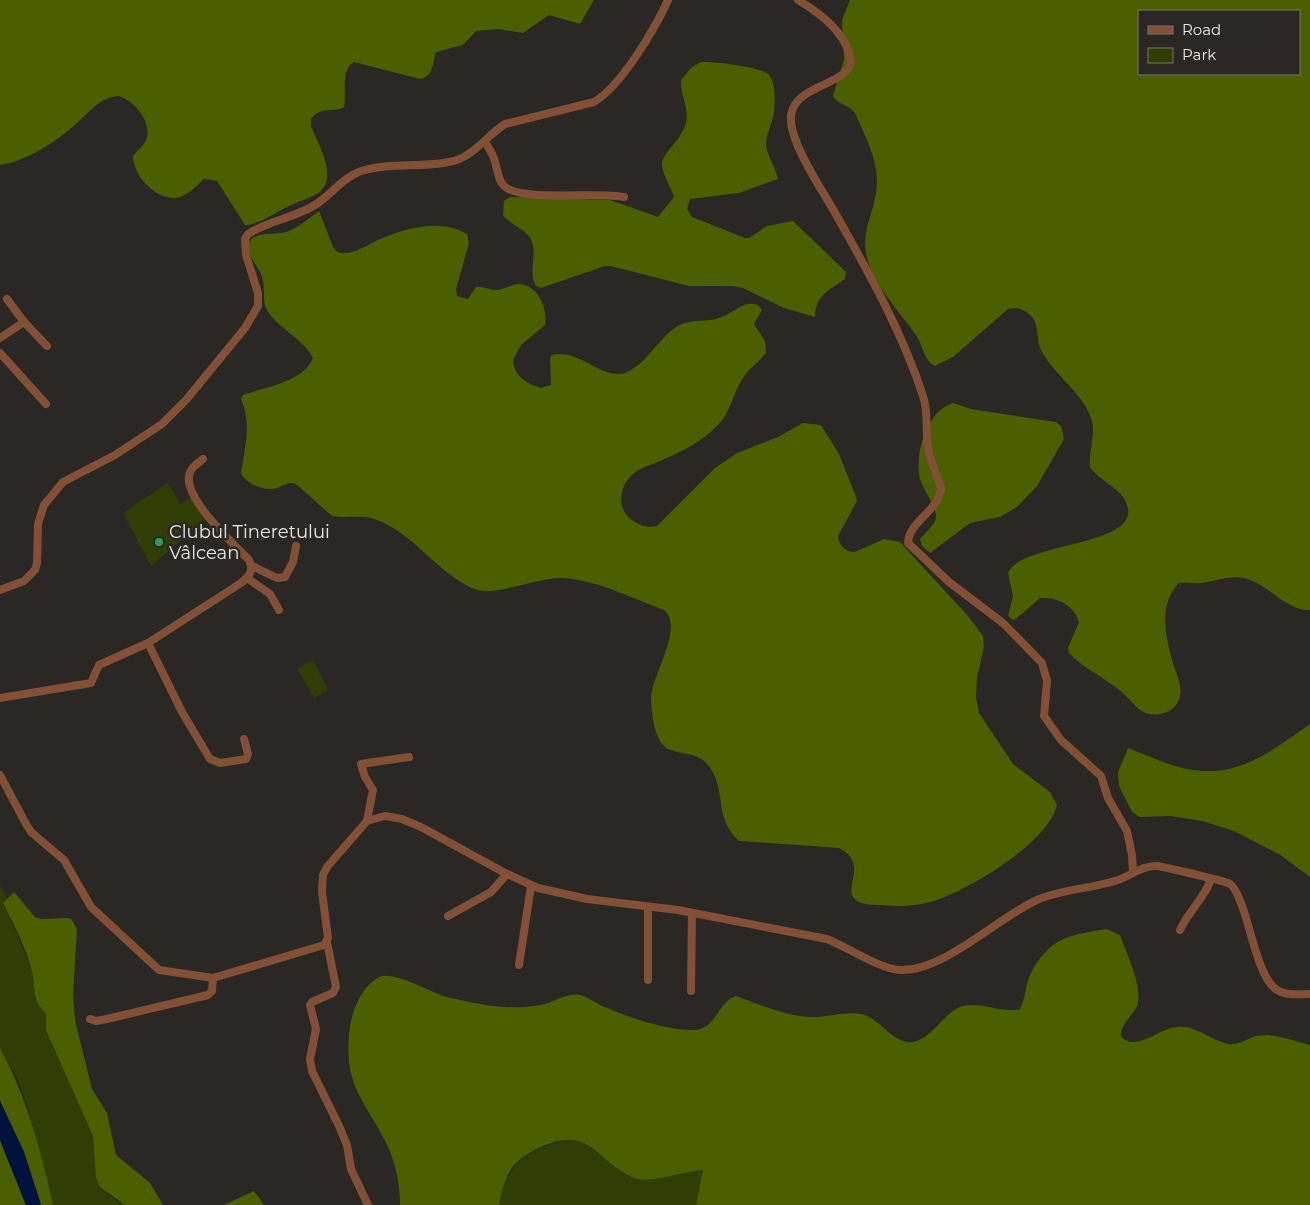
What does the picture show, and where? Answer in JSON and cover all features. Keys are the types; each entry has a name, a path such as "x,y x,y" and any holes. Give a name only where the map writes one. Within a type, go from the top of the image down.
{"street":[{"path":"0,590 24,581 35,570 37,563 38,524 44,505 63,482 115,455 173,415 245,328 258,306 258,293 246,255 245,240 248,234 316,204 350,176 362,171 408,164 450,162 467,155 485,142 495,130 505,124 594,102 606,95 618,81 656,23 668,0"},
{"path":"798,0 816,12 835,30 842,40 851,62 841,76 816,87 795,107 791,122 809,169 849,238 903,343 927,410 928,447 939,480 941,494 926,516 912,530 908,544 948,582 1003,623 1042,663 1047,680 1044,716 1061,740 1101,776 1108,798 1127,831 1132,855 1133,873"},
{"path":"485,142 494,156 502,185 512,192 536,195 589,194 624,197"},
{"path":"8,299 24,322 47,346"},
{"path":"0,338 24,322"},
{"path":"0,353 46,404"},
{"path":"204,459 193,467 189,478 194,497 249,560 252,566 277,578 285,577 292,562 296,546"},
{"path":"0,698 87,684 94,680 99,665 132,652 148,643 247,578 252,566"},
{"path":"247,578 270,594 279,610"},
{"path":"148,643 182,712 210,759 220,763 246,759 248,754 244,739"},
{"path":"368,1205 351,1169 344,1138 316,1081 310,1059 316,1029 310,1005 312,1002 333,993 336,986 327,942 328,934 322,883 327,867 367,821 372,790 365,777 362,764 409,757"},
{"path":"0,775 31,832 64,860 91,907 151,965 167,973 213,978 319,948 327,942"},
{"path":"367,821 385,816 412,823 531,886 587,899 692,913 827,939 846,946 886,967 904,970 921,966 943,957 1037,900 1117,880 1155,866 1228,883 1236,890 1265,975 1271,985 1286,993 1310,994"},
{"path":"448,916 491,892 507,874"},
{"path":"1180,930 1189,912 1208,887 1211,879"},
{"path":"519,965 531,886"},
{"path":"648,908 648,980"},
{"path":"691,991 692,913"},
{"path":"90,1019 96,1021 107,1019 208,995 212,992 213,978"}],"green space":[{"path":"0,0 594,0 580,24 549,15 523,33 498,29 476,31 463,45 436,52 430,72 420,79 354,62 347,70 345,76 344,107 318,112 311,119 311,126 326,163 326,181 323,189 315,195 290,205 261,221 245,225 217,181 204,179 195,188 175,198 160,195 141,179 133,157 146,141 148,131 144,118 136,107 119,96 101,102 69,130 42,149 11,163 0,165"},
{"path":"850,0 1310,0 1310,610 1301,609 1284,602 1261,585 1244,578 1228,578 1199,583 1179,583 1172,592 1168,602 1165,623 1168,645 1180,688 1178,702 1170,711 1152,714 1140,710 1118,689 1080,663 1069,653 1068,648 1079,622 1077,616 1064,603 1053,599 1040,598 1017,618 1013,620 1008,616 1013,596 1008,573 1017,563 1033,555 1099,537 1116,529 1127,519 1127,505 1120,494 1090,467 1093,436 1091,418 1082,400 1046,359 1038,342 1036,324 1027,312 1015,308 1008,309 953,357 935,366 928,361 917,337 880,287 869,264 865,245 865,237 876,193 877,183 874,162 868,142 855,113 837,101 833,96 844,59 842,20"},
{"path":"701,62 716,62 748,67 758,69 769,75 774,88 775,104 766,147 778,179 739,193 690,199 687,209 692,217 745,238 749,238 767,226 793,221 846,272 845,279 828,290 820,299 817,304 815,317 784,308 743,288 732,286 689,286 611,266 605,266 541,288 536,286 534,281 534,253 530,238 503,215 504,201 510,197 610,200 658,217 674,197 664,173 662,161 681,134 686,122 687,116 681,80 692,67"},
{"path":"319,211 333,247 341,253 356,251 399,232 422,227 446,226 467,234 469,243 456,289 457,296 468,299 476,287 495,290 518,284 531,288 540,298 545,312 545,325 521,345 513,360 516,371 522,378 541,388 551,385 550,358 552,355 562,354 571,356 608,372 616,374 625,373 646,358 663,338 676,327 688,322 712,320 745,305 758,305 762,310 754,324 765,341 766,353 743,378 722,420 705,437 691,446 633,474 622,491 623,510 638,524 647,527 657,526 715,468 737,453 778,437 803,423 821,425 839,454 857,501 838,536 841,545 848,551 855,552 884,539 900,542 968,616 983,636 984,647 977,678 976,698 979,713 1013,764 1050,792 1057,805 1051,820 1039,835 1004,864 985,876 965,888 931,902 894,906 872,905 859,902 852,895 854,869 853,861 848,854 839,848 739,841 731,832 726,822 714,774 708,765 696,756 671,750 661,742 655,728 651,699 652,689 669,640 671,628 669,618 664,610 627,595 576,579 553,578 495,591 477,590 450,575 391,526 371,518 332,516 293,483 267,489 247,481 241,473 247,427 241,399 243,395 283,383 293,378 308,366 313,358 302,344 270,315 266,308 261,274 250,255 249,242 256,236 286,232"},
{"path":"953,403 971,409 1056,422 1061,426 1064,439 1037,486 1017,507 1000,517 970,523 930,553 922,546 920,539 934,523 936,514 920,479 919,458 924,435 936,414 944,407"},
{"name":"Clubul Tineretului Vâlcean","path":"168,483 180,504 191,498 206,519 151,566 123,513"},
{"path":"313,660 328,690 314,698 297,669"},
{"path":"1310,724 1310,877 1279,854 1234,831 1202,821 1170,816 1140,817 1132,812 1119,786 1118,772 1128,748 1187,769 1223,770 1238,766 1268,753"},
{"path":"0,885 7,898 3,903 33,974 36,997 41,1008 46,1013 50,1038 93,1136 96,1178 108,1195 125,1205 53,1205 30,1115 18,1080 0,1048"},
{"path":"14,892 35,917 41,919 71,919 77,929 73,995 75,1020 92,1089 107,1113 116,1155 150,1183 163,1205 125,1205 100,1187 96,1178 93,1136 46,1030 46,1013 36,998 29,962 3,903"},
{"path":"1107,929 1120,935 1138,990 1139,999 1137,1006 1124,1024 1121,1032 1121,1037 1128,1041 1141,1041 1170,1028 1184,1027 1197,1030 1228,1044 1236,1044 1264,1035 1310,1045 1310,1205 696,1205 703,1170 658,1178 634,1178 621,1171 584,1143 576,1140 567,1140 558,1141 539,1148 516,1163 507,1177 499,1205 400,1205 397,1175 391,1154 359,1095 350,1069 348,1054 351,1019 361,994 366,987 379,977 386,976 403,979 440,995 493,1006 528,1007 545,1004 575,994 587,997 604,1007 639,1020 683,1030 694,1030 708,1025 725,1003 736,996 773,1010 793,1015 819,1017 852,1013 865,1015 876,1021 890,1034 907,1042 914,1042 927,1035 956,1009 964,1006 980,1005 1004,1010 1020,1009 1030,975 1037,962 1053,945 1071,936"},
{"path":"0,1048 18,1086 32,1125 53,1205 41,1205 24,1152 0,1101"},
{"path":"0,1140 26,1205 0,1205"},
{"path":"565,1140 583,1142 635,1178 659,1178 686,1171 703,1170 696,1205 499,1205 507,1178 520,1161 539,1149"},
{"path":"254,1191 264,1205 224,1205"}],"water":[{"path":"0,1101 24,1152 41,1205 26,1205 0,1140"}],"place":[{"name":"Clubul Tineretului Vâlcean","path":"159,542"}]}
